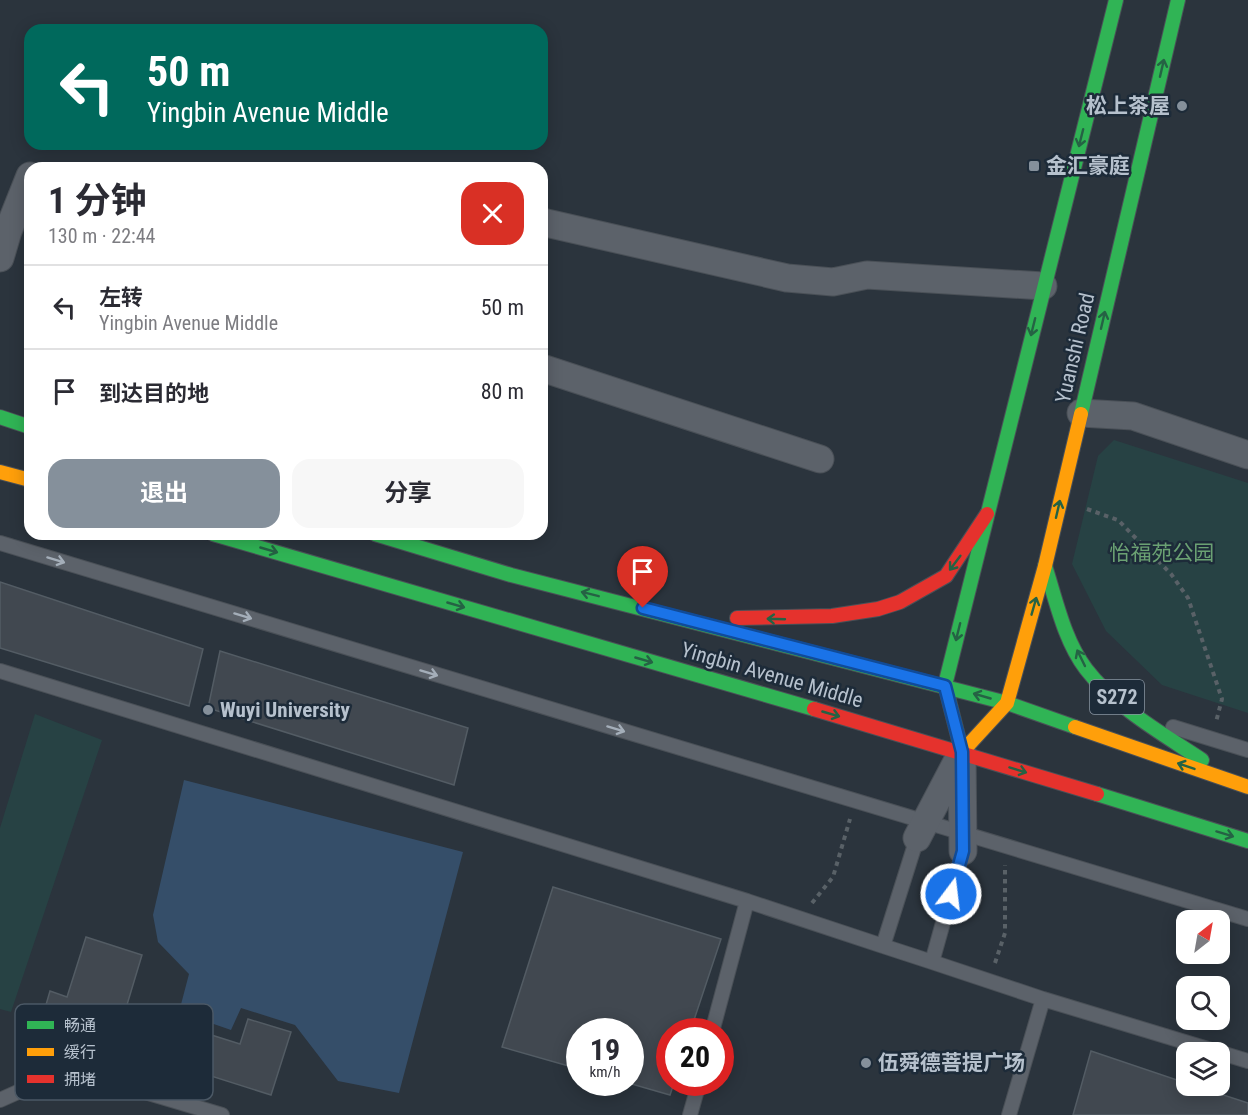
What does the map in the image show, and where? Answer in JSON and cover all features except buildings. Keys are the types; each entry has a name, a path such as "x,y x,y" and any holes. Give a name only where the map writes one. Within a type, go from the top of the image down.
{"main road":[{"path":"962,752 945,686 1116,0"},
{"name":"Yuanshi Road","path":"1007,703 1045,566 1178,0"},
{"path":"0,417 24,425"},
{"path":"0,472 24,478"},
{"path":"687,619 790,620 853,616 910,598 944,578 969,545 987,514"},
{"name":"Yingbin Avenue Middle","path":"234,540 962,752 1248,841"},
{"name":"Yingbin Avenue Middle","path":"396,540 512,574 1007,703 1245,786"},
{"name":"S272","path":"1045,566 1066,628 1086,668 1143,718 1245,786"},
{"path":"962,752 1007,703"}],"street":[{"path":"0,258 4,230 24,188"},
{"path":"548,223 787,278 833,282 867,275 1043,286"},
{"path":"548,370 820,459"},
{"path":"1081,413 1133,416 1248,454"},
{"path":"921,830 962,752"},
{"path":"962,752 963,842"}],"lane":[{"path":"0,543 856,801 921,830 963,842 1005,846 1248,919"},
{"path":"0,671 747,901 1043,999 1248,1061"},
{"path":"1143,718 1248,750"},
{"path":"883,946 921,830"},
{"path":"932,962 963,842"},
{"path":"716,1018 747,901"},
{"path":"1009,1115 1043,999"},
{"path":"0,1100 15,1093"},
{"path":"690,1115 695,1096"},
{"path":"172,1100 222,1115"}],"path":[{"path":"1060,500 1118,520 1171,574 1188,598 1222,699 1211,739"},
{"path":"800,918 833,877 856,801"},
{"path":"988,981 1005,933 1005,846"}],"green space":[{"name":"怡福苑公园","path":"1114,440 1248,483 1248,713 1162,685 1106,631 1072,564 1098,456"},
{"path":"35,714 102,740 11,1012 0,1009 0,828"}],"water":[{"path":"184,780 463,852 399,1093 338,1081 295,1025 241,1008 231,1030 213,1024 213,1004 181,1004 189,974 158,942 153,915"}],"traffic: fast":[{"path":"945,685 1116,0"},
{"path":"1081,414 1178,0"},
{"path":"0,417 24,425"},
{"path":"234,540 814,709"},
{"path":"395,540 511,575 1007,703 1075,727"},
{"path":"1045,566 1066,633 1086,669 1125,708 1202,760"},
{"path":"945,685 962,752"},
{"path":"1097,794 1248,841"}],"traffic: slow":[{"path":"1007,703 1045,566 1081,414"},
{"path":"0,472 24,478"},
{"path":"962,752 1007,703"},
{"path":"1075,727 1248,787"}],"traffic: jam":[{"path":"737,618 832,616 878,609 900,602 946,576 987,514"},
{"path":"814,709 1097,794"}],"place":[{"name":"松上茶屋","path":"1182,106"},
{"name":"金汇豪庭","path":"1034,166"},
{"name":"Wuyi University","path":"208,710"},
{"name":"伍舜德菩提广场","path":"866,1063"}],"route":[{"path":"643,608 945,686 962,752 963,851 951,894"}]}
